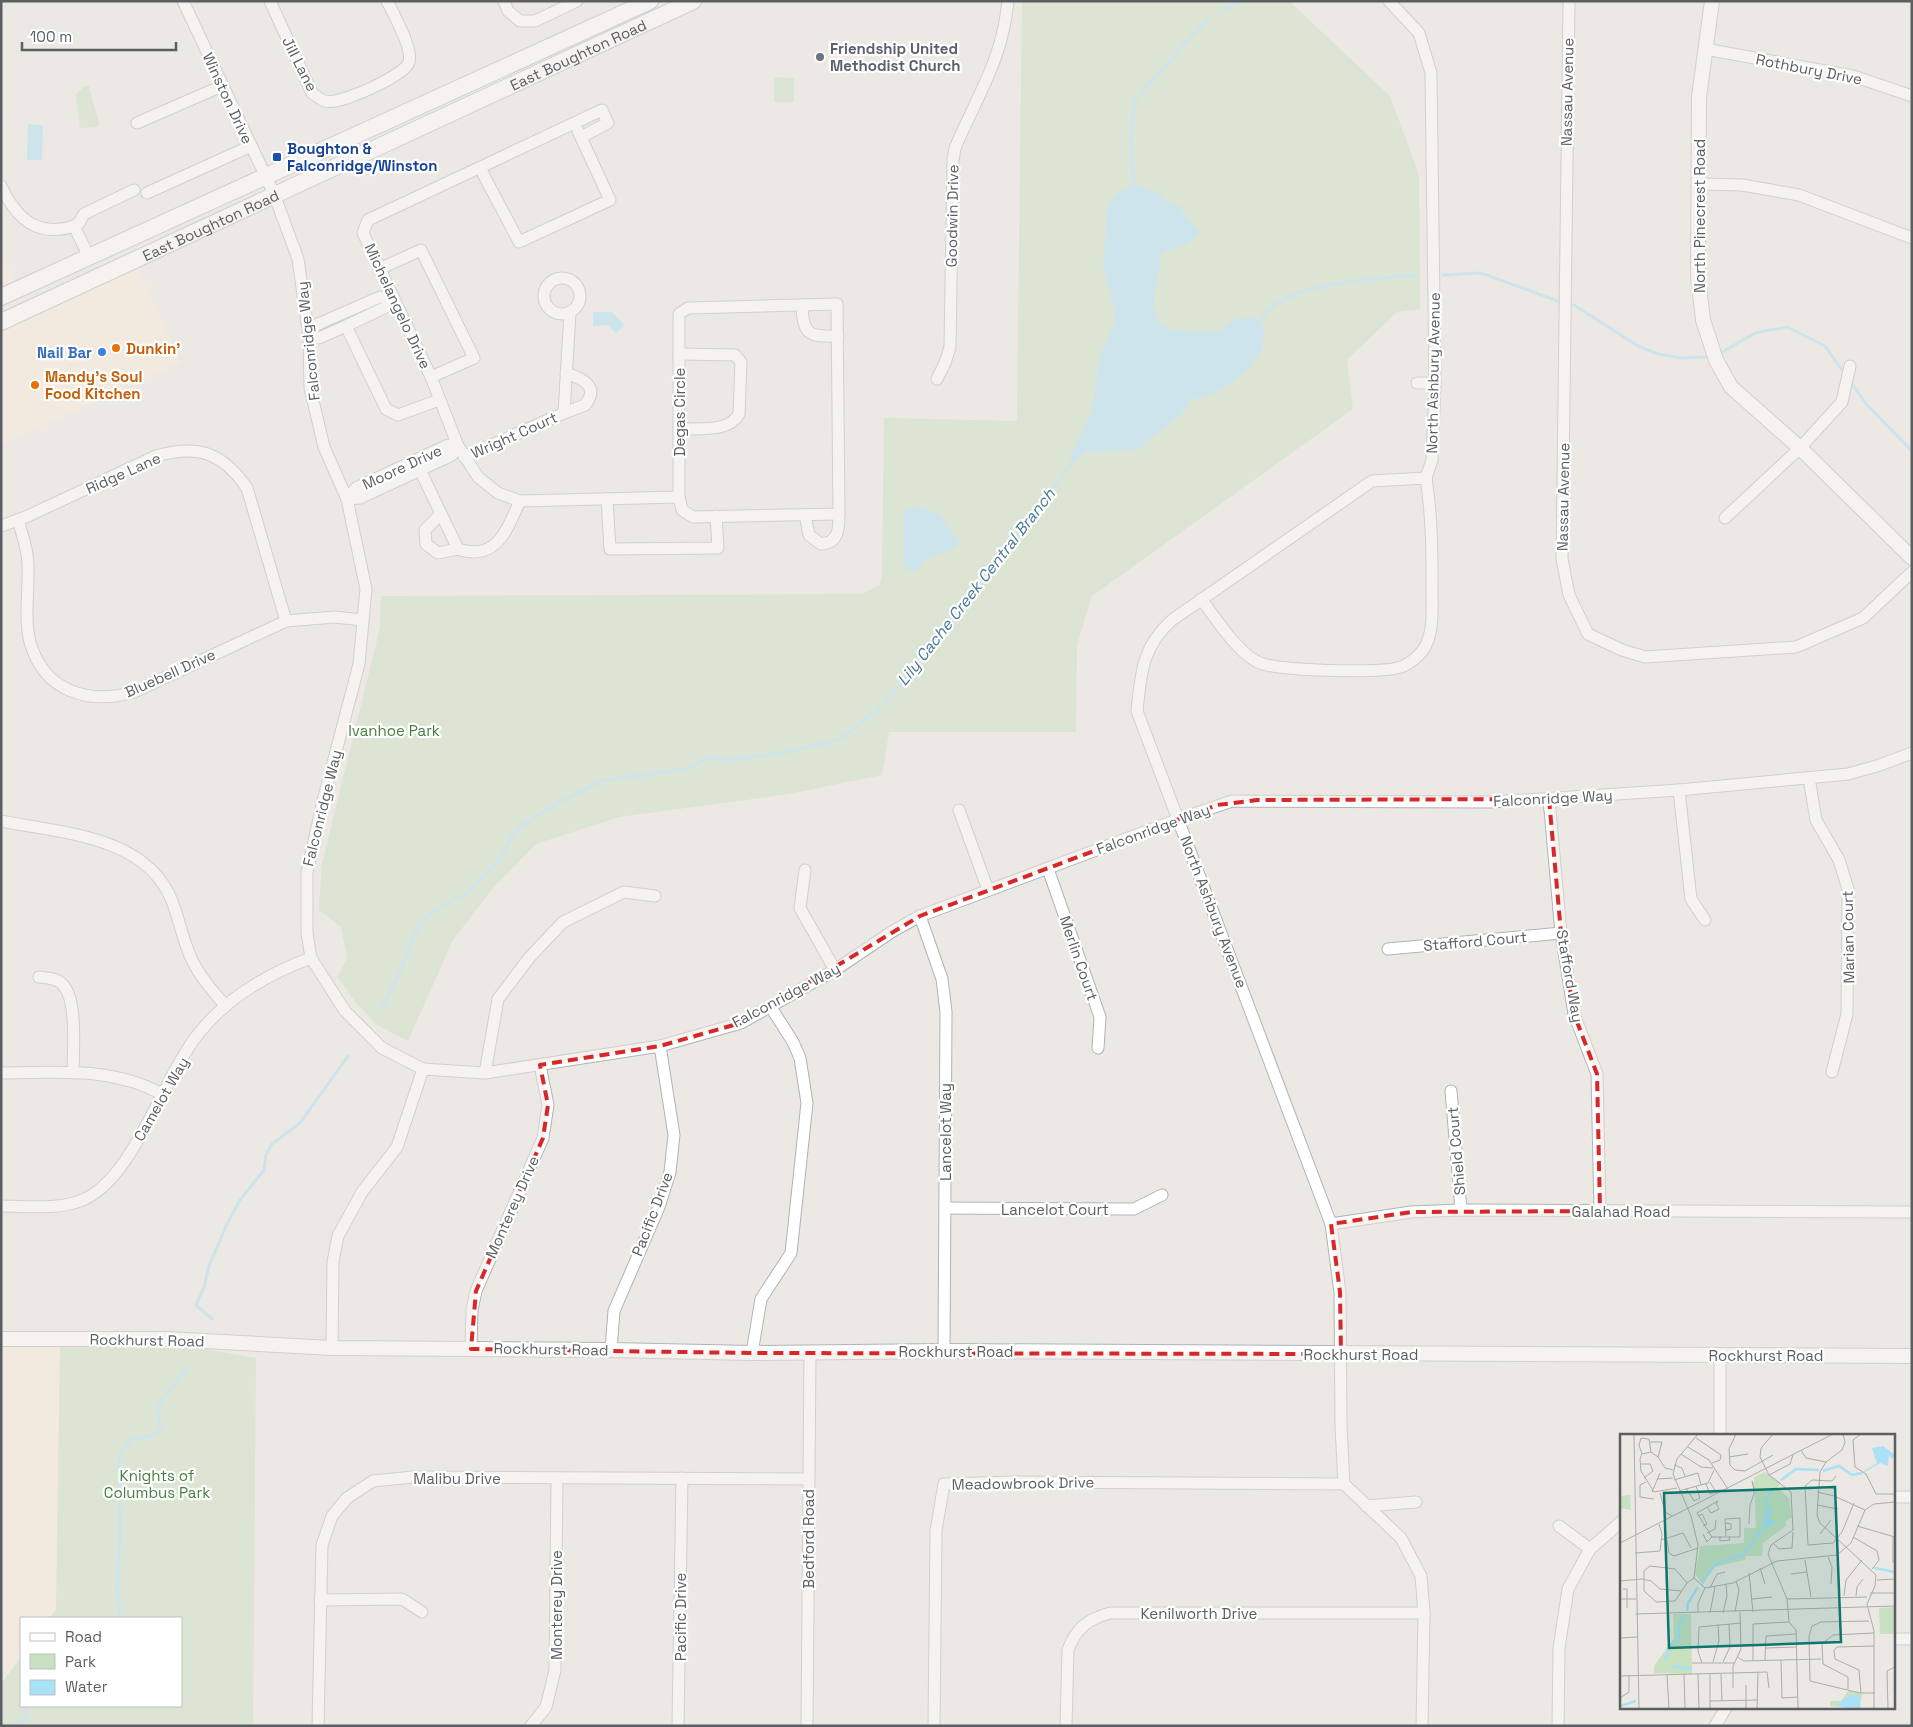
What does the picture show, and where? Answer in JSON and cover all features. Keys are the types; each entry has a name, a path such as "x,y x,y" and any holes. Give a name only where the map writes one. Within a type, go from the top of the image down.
{"main road":[{"name":"East Boughton Road","path":"1,297 650,1"},
{"name":"East Boughton Road","path":"1,322 693,1"}],"street":[{"name":"Winston Drive","path":"183,1 274,194"},
{"name":"Jill Lane","path":"270,1 312,93 325,102 341,100 375,85 400,73 410,63 410,51 387,1"},
{"path":"504,1 508,11 520,21 534,21 576,1"},
{"name":"Goodwin Drive","path":"937,379 950,347 953,160 955,148 991,73 1002,43 1008,1"},
{"name":"North Ashbury Avenue","path":"1344,1484 1341,1426 1340,1292 1331,1224 1137,711 1142,667 1150,646 1165,627 1201,599 1372,481 1426,478 1432,460 1435,383 1431,73 1418,33 1389,1"},
{"name":"Nassau Avenue","path":"1569,1 1562,559 1569,595 1588,634 1622,650 1645,657 1796,647 1862,618 1912,572"},
{"name":"North Pinecrest Road","path":"1712,1 1699,97 1700,304 1716,360 1731,387 1800,448 1912,558"},
{"name":"Rothbury Drive","path":"1704,49 1853,76 1912,96"},
{"path":"137,123 222,86"},
{"name":"Michelangelo Drive","path":"581,137 608,123 602,110 368,220 363,233 392,298 431,377 458,446 478,477 498,493 520,501 679,497"},
{"path":"480,168 519,242 610,200 575,124"},
{"path":"148,193 250,146"},
{"path":"1699,184 1742,185 1799,195 1912,238"},
{"path":"1,186 10,206 20,217 32,225 63,229 74,226 84,214 134,190"},
{"name":"Falconridge Way","path":"274,194 298,259 309,337 310,388 324,447 347,499 366,589 359,664 323,800 307,872 307,933 311,958 345,1011 382,1048 423,1069 485,1073 660,1046 741,1023 835,970 893,931 920,916 1217,805 1238,801 1491,802 1679,790 1848,774 1912,753"},
{"path":"74,226 89,257"},
{"path":"379,269 421,250 474,358 431,377"},
{"path":"380,297 392,298 386,307 346,326 319,338 309,337 316,325 380,297"},
{"name":"Degas Circle","path":"679,497 679,314 688,308 837,304 838,534 831,542 821,544 809,535 805,515"},
{"path":"802,305 803,322 807,331 816,336 838,336"},
{"name":"Wright Court","path":"564,413 570,312"},
{"path":"346,326 386,409 398,415 439,400"},
{"path":"679,354 735,355 740,362 739,414 736,420 728,426 679,429"},
{"path":"1725,518 1800,448 1842,402 1850,366"},
{"name":"Wright Court","path":"464,457 564,413 585,406 590,395 588,384 584,379 566,373"},
{"path":"1416,383 1435,383"},
{"name":"Moore Drive","path":"347,499 356,488 448,446 458,446"},
{"name":"Moore Drive","path":"347,499 360,498 452,455 458,446"},
{"name":"Ridge Lane","path":"1,526 18,520 156,456 183,450 197,450 218,458 234,470 247,488 286,621"},
{"path":"420,470 458,549"},
{"path":"1201,599 1241,648 1259,663 1287,668 1377,669 1398,668 1408,664 1426,644 1432,623 1433,521 1426,478"},
{"path":"679,497 682,510 693,517 839,514"},
{"path":"607,499 610,549 718,548 716,516"},
{"path":"441,514 426,530 426,544 438,553 458,549 470,553 488,550 504,534 520,501"},
{"name":"Bluebell Drive","path":"18,520 25,542 28,563 30,641 38,662 52,679 70,691 98,698 113,698 134,692 286,621 334,617 363,620"},
{"name":"Marian Court","path":"1809,778 1816,820 1839,860 1848,889 1847,1014 1832,1072"},
{"path":"1679,790 1692,899 1705,920"},
{"name":"Stafford Way","path":"1549,799 1561,933 1574,1014 1597,1074 1600,1211"},
{"path":"959,810 988,890"},
{"path":"1,821 102,841 120,848 137,858 166,887 193,962 225,1005"},
{"name":"Merlin Court","path":"1048,869 1100,1017 1098,1048"},
{"path":"805,870 800,908 835,970"},
{"path":"485,1073 498,999 529,958 563,922 624,892 655,896"},
{"name":"Lancelot Way","path":"920,916 935,958 945,995 944,1351"},
{"name":"Stafford Court","path":"1388,949 1561,933"},
{"name":"Camelot Way","path":"1,1206 64,1205 82,1201 106,1186 123,1166 162,1094 198,1034 225,1005 280,969 311,958"},
{"path":"39,977 52,978 62,984 69,997 72,1010 73,1073"},
{"path":"752,1353 761,1299 791,1253 807,1103 805,1080 796,1050 770,1006"},
{"name":"Pacific Drive","path":"611,1350 614,1311 659,1207 670,1172 674,1135 660,1046"},
{"name":"Monterey Drive","path":"471,1348 472,1310 476,1291 543,1138 548,1105 540,1065"},
{"path":"332,1348 333,1262 338,1236 362,1192 397,1146 423,1069"},
{"path":"1,1072 105,1074 126,1078 162,1094"},
{"name":"Shield Court","path":"1451,1091 1461,1210"},
{"name":"Lancelot Court","path":"945,1208 1134,1209 1162,1195"},
{"name":"Galahad Road","path":"1331,1224 1411,1212 1461,1210 1912,1212"},
{"name":"Rockhurst Road","path":"1,1339 167,1339 332,1348 471,1348 752,1353 944,1351 1912,1356"},
{"name":"Bedford Road","path":"807,1726 810,1352"},
{"path":"1720,1355 1720,1434"},
{"name":"Malibu Drive","path":"318,1726 322,1544 332,1516 347,1498 373,1482 412,1477 808,1479"},
{"name":"Monterey Drive","path":"531,1726 546,1708 556,1670 556,1478"},
{"name":"Pacific Drive","path":"678,1726 682,1478"},
{"name":"Meadowbrook Drive","path":"934,1726 936,1531 944,1484 1012,1482 1344,1484"},
{"path":"1344,1484 1401,1538 1421,1576 1424,1613 1422,1726"},
{"path":"1896,1497 1912,1497"},
{"path":"1366,1506 1416,1502"},
{"path":"1558,1726 1559,1648 1568,1589 1590,1549 1620,1523"},
{"path":"1559,1526 1590,1549"},
{"path":"320,1600 402,1599 422,1612"},
{"name":"Kenilworth Drive","path":"1066,1726 1068,1650 1072,1638 1080,1627 1096,1617 1120,1613 1424,1613"},
{"path":"1896,1639 1912,1639"},
{"path":"1715,1726 1725,1710"}],"highlighted area":[{"path":"1549,799 1561,933 1574,1014 1597,1074 1600,1211 1411,1212 1331,1224 1340,1292 1341,1354 752,1353 471,1349 476,1291 543,1138 548,1105 540,1065 660,1046 741,1023 920,916 1217,805 1257,800"}],"shaded area":[{"path":"1,249 15,283 1,289"},
{"path":"136,265 181,362 1,445 1,327"},
{"path":"1,1347 60,1347 56,1609 51,1617 20,1617 20,1658 1,1684"}],"green space":[{"name":"Ivanhoe Park","path":"1022,1 1289,1 1390,96 1419,175 1420,309 1397,312 1347,360 1353,409 1092,596 1077,645 1076,732 889,732 882,775 789,794 619,817 536,844 493,888 453,940 408,1041 377,1025 357,1004 337,977 347,959 341,927 319,910 322,864 380,628 381,596 862,594 880,585 882,576 884,418 1017,421"},
{"path":"774,77 794,78 794,102 774,102"},
{"path":"85,86 89,86 99,124 97,127 80,128 76,94"},
{"name":"Knights of Columbus Park","path":"60,1347 198,1348 256,1358 253,1726 1,1726 1,1684 20,1658 20,1707 182,1707 182,1617 51,1617 56,1609"}],"water":[{"path":"28,124 43,125 42,160 27,160"},
{"path":"1134,184 1153,191 1169,202 1180,206 1183,213 1200,233 1186,245 1162,252 1153,304 1158,322 1170,330 1202,332 1221,330 1233,320 1245,317 1260,320 1264,328 1262,349 1250,367 1230,384 1212,394 1191,400 1179,416 1136,450 1086,452 1076,461 1070,457 1091,413 1100,356 1113,327 1115,314 1103,267 1107,211 1115,195"},
{"path":"593,312 612,312 624,325 616,333 608,325 593,326"},
{"path":"912,506 938,513 960,543 953,549 926,559 916,571 906,569 903,554 904,511"}],"waterway":[{"path":"1223,11 1238,1"},
{"path":"1134,187 1131,141 1134,101 1208,18"},
{"path":"1443,275 1481,273 1558,301"},
{"path":"1260,320 1273,306 1286,298 1303,292 1341,283 1415,276"},
{"path":"1574,305 1638,346 1658,354 1682,358 1705,357"},
{"path":"1719,354 1755,333 1787,327 1825,346 1842,370"},
{"path":"1852,384 1867,405 1912,451"},
{"name":"Lily Cache Creek Central Branch","path":"382,1008 402,967 413,936 424,920 441,907 466,893 501,857 512,836 521,826 556,804 602,781 687,769 710,757 730,760 793,751 840,739 876,711 919,665 1076,457"},
{"name":"Lily Cache Creek Central Branch","path":"212,1319 196,1305 204,1287 209,1266 226,1226 240,1200 264,1170 266,1155 272,1144 300,1123 348,1056"},
{"name":"Lily Cache Creek Central Branch","path":"120,1617 117,1591 120,1539 119,1461 121,1451 134,1438 151,1437 161,1428 157,1407 188,1367"},
{"name":"Lily Cache Creek Central Branch","path":"11,1726 27,1718 25,1707"}],"place":[{"name":"Friendship United Methodist Church","path":"820,57"},
{"name":"Boughton & Falconridge/Winston","path":"277,157"},
{"name":"Dunkin'","path":"116,348"},
{"name":"Nail Bar","path":"102,352"},
{"name":"Mandy's Soul Food Kitchen","path":"35,385"}]}
